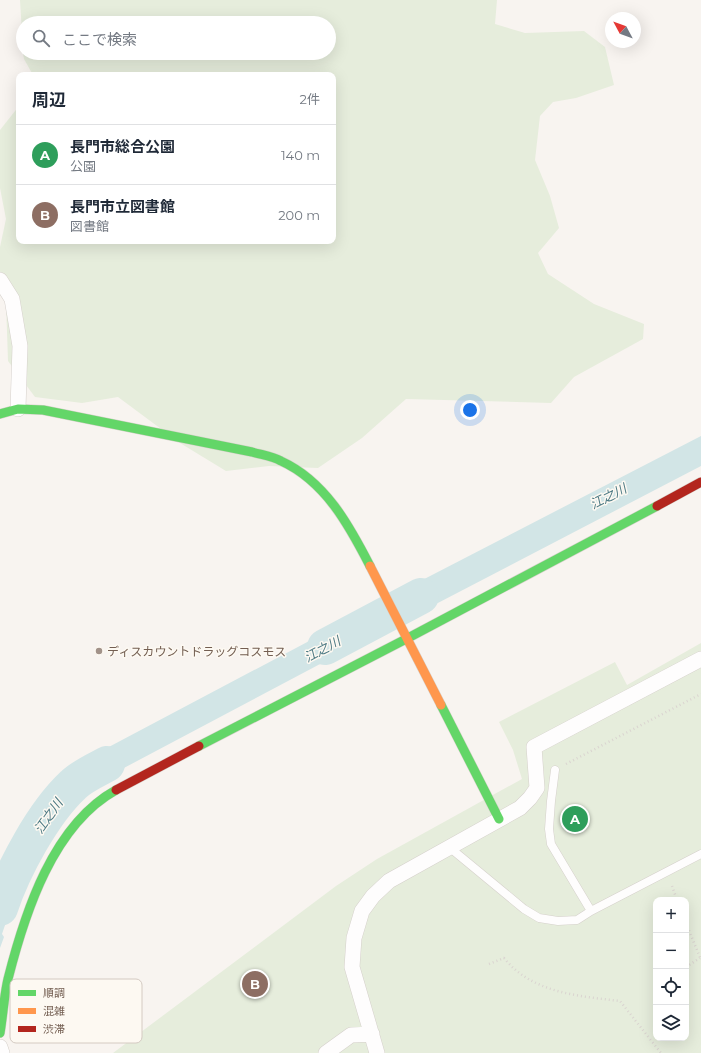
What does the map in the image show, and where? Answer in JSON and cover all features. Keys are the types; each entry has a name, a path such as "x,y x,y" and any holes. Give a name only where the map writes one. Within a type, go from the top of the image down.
{"street":[{"path":"0,280 12,299 20,346 18,409"},
{"path":"0,414 18,409 43,410 237,448 282,462 311,482 337,507 350,526 499,819"},
{"path":"0,1033 8,980 23,927 39,886 57,851 81,816 114,792 174,759 408,638 701,482"},
{"path":"378,1053 352,967 354,938 362,911 373,896 389,881 520,808 537,788 534,747 701,659"},
{"path":"326,1053 351,1035 372,1034"},
{"path":"0,1047 2,1053"}],"lane":[{"path":"555,770 551,801 551,844 591,911"},
{"path":"449,847 524,909 539,918 558,921 577,920 591,911 701,854"}],"path":[{"path":"555,770 701,694"},
{"path":"689,931 700,959 689,965"},
{"path":"489,964 504,958 523,977 542,987 570,994 620,1001 661,1053"}],"green space":[{"path":"20,0 497,0 495,24 525,33 584,31 605,47 614,85 576,98 553,102 540,116 535,160 550,196 559,228 538,253 548,274 594,304 644,324 643,339 574,377 551,403 406,399 362,438 318,468 269,466 226,471 180,443 118,397 82,403 35,397 8,361 6,302 0,274 0,247 6,219 0,188 0,130 16,110 16,244 336,244 336,72 31,72 25,60 336,60 336,16 21,16"},
{"path":"701,643 701,1053 113,1053 126,1043 142,1043 142,1031 336,886 377,859 522,779 513,750 499,722 615,662 627,685"}],"water":[{"path":"701,436 701,466 384,631 372,606"},
{"path":"362,613 373,636 122,769 98,783 77,801 58,784 72,769 88,758"},
{"path":"48,792 67,812 46,840 28,870 8,917 2,934 4,937 0,948 0,872 10,850 30,817"}],"waterway":[{"name":"江之川","path":"325,647 421,596"},
{"name":"江之川","path":"0,908 21,859 30,842 51,811 77,782 89,773 107,764"}],"traffic: fast":[{"path":"0,414 18,409 43,410 252,452 278,459 311,480 323,492 344,520 370,566"},
{"path":"199,746 408,638 657,506"},
{"path":"441,705 499,819"},
{"path":"0,1033 7,985 15,953 23,926 45,872 75,825 94,805 116,790"}],"traffic: slow":[{"path":"370,566 441,705"}],"traffic: jam":[{"path":"657,506 701,482"},
{"path":"116,790 199,746"}],"place":[{"name":"ディスカウントドラッグコスモス","path":"99,651"},
{"name":"長門市総合公園","path":"575,819"},
{"name":"長門市立図書館","path":"255,984"}]}
